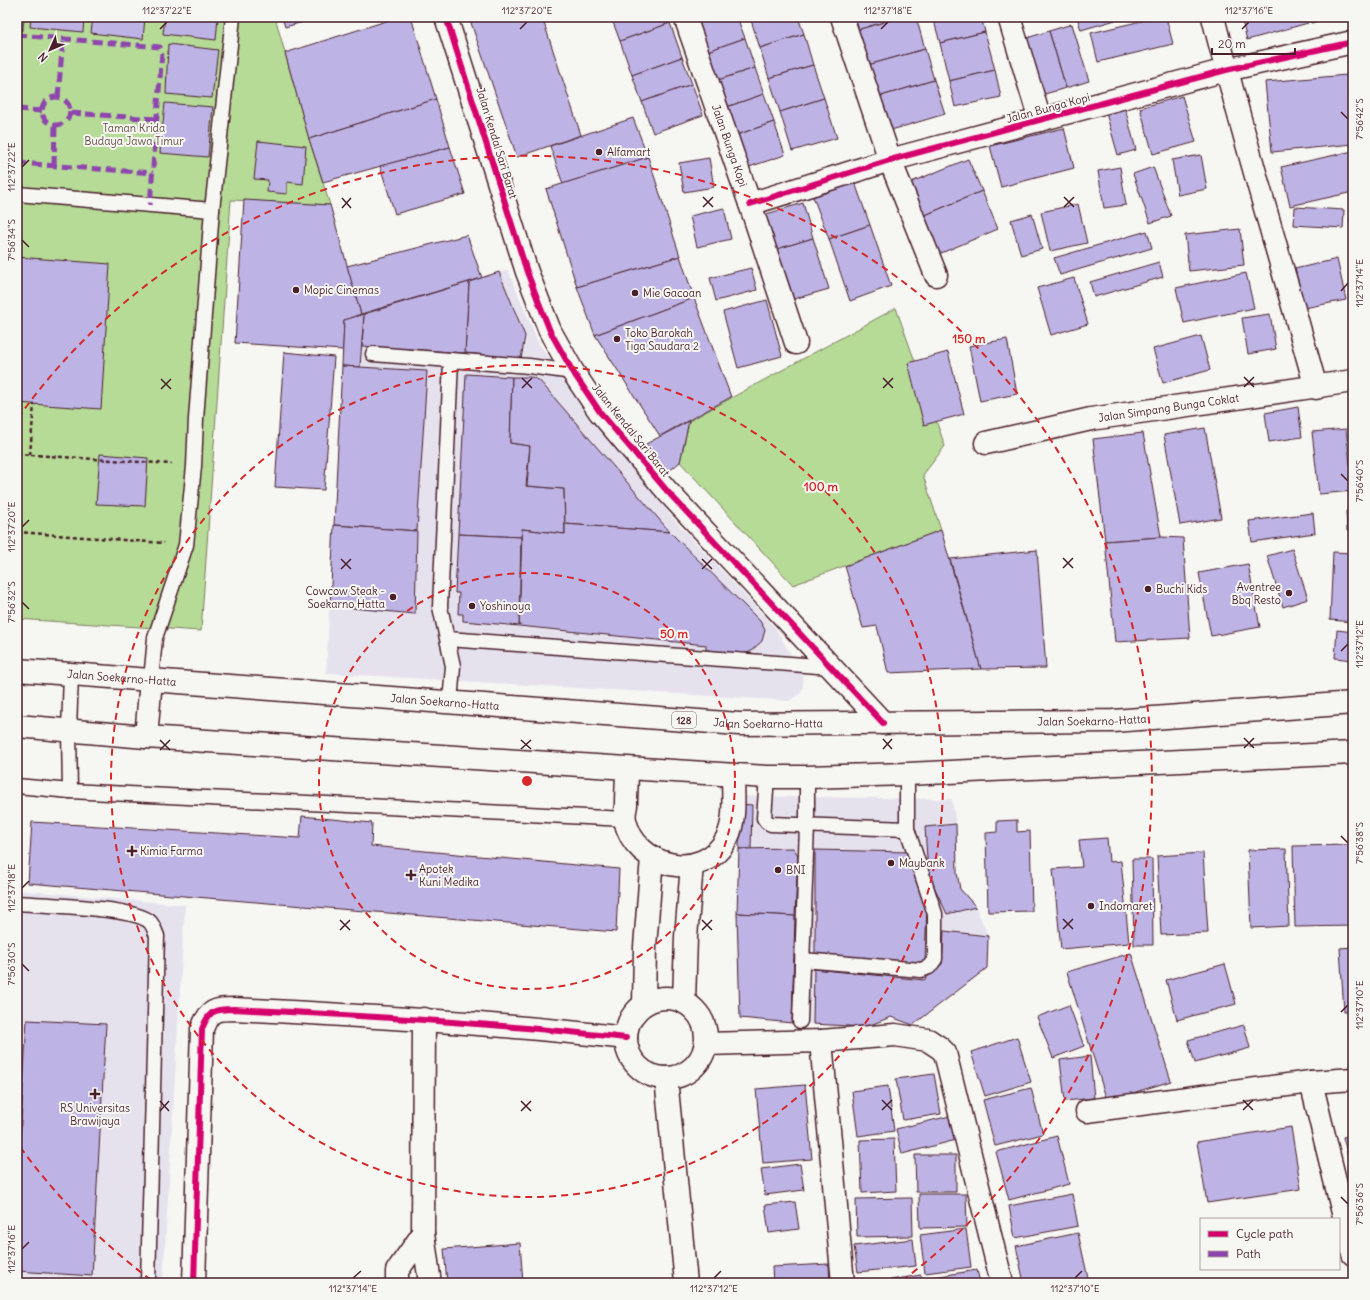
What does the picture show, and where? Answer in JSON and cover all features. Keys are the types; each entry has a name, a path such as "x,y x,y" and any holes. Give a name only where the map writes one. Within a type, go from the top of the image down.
{"street":[{"name":"Jalan Kendal Sari Barat","path":"446,17 527,272 550,331 573,372 600,412 668,492 883,723"},
{"name":"Jalan Bunga Kopi","path":"685,17 750,204 890,160 1226,70 1353,42"},
{"path":"842,17 890,160 936,275"},
{"path":"1009,17 1040,120"},
{"path":"1213,17 1226,70 1316,388"},
{"path":"750,204 796,343"},
{"name":"Jalan Simpang Bunga Coklat","path":"986,443 1091,420 1353,382"},
{"name":"Jalan Soekarno-Hatta","path":"17,670 739,724 1113,722 1353,703"},
{"path":"146,737 151,680"},
{"path":"17,726 146,737 767,777 907,774 1353,753"},
{"path":"628,769 625,819 629,831 642,850 664,863 678,866 692,866 702,862 720,848 727,838 732,822 733,775"},
{"path":"644,1004 645,947 652,857"},
{"path":"684,1002 686,937 692,866"},
{"path":"671,998 684,1002 697,1012 703,1022 706,1033 706,1044 700,1060 695,1066 682,1075 666,1078 656,1076 646,1072 638,1066 632,1058 626,1038 628,1028 631,1019 644,1004 653,1000 671,998"},
{"path":"194,1283 202,1029 208,1015 217,1009 424,1019 561,1030 626,1038"},
{"path":"424,1019 423,1234 430,1283"},
{"path":"706,1044 822,1041 895,1035 928,1040 940,1048 945,1053 1002,1283"},
{"path":"822,1041 843,1283"},
{"path":"666,1078 686,1283"},
{"path":"1087,1111 1311,1082 1353,1079"},
{"path":"1311,1082 1353,1254"},
{"path":"397,1283 398,1271 423,1234"}],"lane":[{"path":"151,680 155,638 186,545 194,466 196,419 212,210 232,17"},
{"path":"17,194 212,210"},
{"path":"373,354 529,366 573,372"},
{"path":"450,703 453,666 440,607 451,361"},
{"path":"448,639 831,667"},
{"path":"70,791 69,730 71,674"},
{"path":"803,960 921,970 929,967 935,959 935,914 907,829 907,774"},
{"path":"767,777 764,818 771,824 907,829"},
{"path":"800,1021 807,825 807,777"},
{"path":"17,786 70,791 625,819"},
{"path":"17,903 113,910 132,913 142,916 150,922 157,936 148,1283"}],"path":[{"path":"30,455 34,404"},
{"path":"17,454 194,466"},
{"path":"17,532 186,545"}],"shaded area":[{"path":"508,270 538,342 584,409 678,524 774,626 803,675 803,687 800,694 788,701 326,673 344,320"},
{"path":"741,796 952,799 956,824 957,873 960,889 976,907 988,936 987,968 913,1025 891,1017 865,1027 740,1018 737,916"},
{"name":"RS Universitas Brawijaya","path":"17,890 185,905 163,1283 17,1283"}],"green space":[{"name":"Taman Krida Budaya Jawa Timur","path":"17,17 275,17 309,139 330,205 231,200 201,631 17,619"},
{"path":"896,308 945,446 923,475 941,530 793,585 680,462 689,421"}],"building":[{"path":"17,17 24,17 23,30 17,30"},
{"path":"31,17 84,17 83,32 30,27"},
{"path":"93,17 145,17 143,39 91,33"},
{"path":"165,17 218,17 216,40 163,34"},
{"path":"282,17 321,17 285,27"},
{"path":"399,17 411,17 436,99 309,139 285,53"},
{"path":"469,17 542,17 581,135 517,157"},
{"path":"611,17 668,17 670,23 620,41"},
{"path":"696,17 737,17 745,38 702,53"},
{"path":"750,17 798,17 804,34 760,48"},
{"path":"854,17 901,17 857,30"},
{"path":"901,17 916,17 925,49 868,65 857,30"},
{"path":"933,17 981,17 985,32 940,43"},
{"path":"1077,17 1126,17 1081,30"},
{"path":"1158,17 1166,17 1173,44 1098,62 1091,33"},
{"path":"1241,17 1306,17 1308,23 1247,40"},
{"path":"1309,17 1332,17 1311,23"},
{"path":"670,23 682,57 632,75 620,41"},
{"path":"1072,24 1089,81 1066,88 1049,31"},
{"path":"1049,31 1066,88 1041,95 1024,39"},
{"path":"985,32 995,70 949,81 940,43"},
{"path":"804,34 813,65 769,78 760,48"},
{"path":"745,38 755,68 712,82 702,53"},
{"path":"168,44 218,50 212,98 166,94"},
{"path":"925,49 934,80 878,97 868,65"},
{"path":"682,57 692,84 642,102 632,75"},
{"path":"813,65 824,98 780,112 769,78"},
{"path":"755,68 764,94 721,109 712,82"},
{"path":"995,70 1001,97 955,107 949,81"},
{"path":"1347,75 1353,144 1272,152 1265,82"},
{"path":"934,80 945,114 888,131 878,97"},
{"path":"692,84 703,115 653,133 642,102"},
{"path":"764,94 774,122 731,137 721,109"},
{"path":"1182,96 1196,142 1153,154 1140,108"},
{"path":"824,98 837,138 792,151 780,112"},
{"path":"436,99 450,147 323,182 309,139"},
{"path":"165,103 213,107 208,157 160,153"},
{"path":"1125,108 1136,150 1118,155 1106,113"},
{"name":"Alfamart","path":"633,118 648,157 563,184 550,146"},
{"path":"774,122 785,155 743,169 731,137"},
{"path":"1064,128 1074,168 1001,187 990,146"},
{"path":"258,141 306,146 303,184 287,182 287,194 267,192 268,180 254,179"},
{"path":"450,147 465,194 395,214 380,166"},
{"path":"1353,151 1353,192 1290,206 1281,167"},
{"path":"1201,155 1207,189 1178,195 1172,160"},
{"path":"648,157 680,256 577,287 546,189"},
{"path":"709,158 714,187 684,192 679,163"},
{"path":"968,159 982,191 923,216 909,183"},
{"path":"1120,167 1126,205 1104,208 1098,171"},
{"path":"1153,167 1171,216 1150,223 1133,174"},
{"path":"854,180 870,225 829,239 812,194"},
{"path":"982,191 998,229 939,254 923,216"},
{"name":"Mopic Cinemas","path":"244,200 330,205 361,314 344,320 343,350 235,343"},
{"path":"803,203 813,238 771,251 760,216"},
{"path":"1078,204 1087,243 1050,251 1041,212"},
{"path":"1295,207 1344,210 1343,228 1294,225"},
{"path":"724,208 731,239 697,247 690,216"},
{"path":"1032,214 1042,249 1021,255 1011,220"},
{"path":"870,225 891,286 850,301 829,239"},
{"path":"1240,229 1244,265 1189,271 1185,235"},
{"path":"1147,231 1152,248 1060,275 1054,258"},
{"path":"467,235 482,278 361,314 347,266"},
{"path":"813,238 829,289 787,301 771,251"},
{"name":"Mie Gacoan","path":"680,256 694,298 595,335 577,287"},
{"path":"17,257 110,264 101,409 17,403"},
{"path":"1337,259 1346,300 1304,308 1295,269"},
{"path":"1159,262 1163,277 1094,297 1090,282"},
{"path":"751,268 757,290 716,301 710,278"},
{"path":"499,272 525,336 521,359 465,353 469,282"},
{"path":"1246,273 1254,308 1184,323 1176,288"},
{"path":"1074,278 1088,324 1051,335 1037,288"},
{"path":"469,282 465,353 362,346 364,314"},
{"path":"694,298 731,397 660,436 595,335"},
{"path":"767,300 782,356 738,368 723,312"},
{"path":"364,314 360,367 342,366 344,320"},
{"path":"1270,314 1276,349 1248,354 1242,318"},
{"path":"1201,336 1210,370 1163,383 1153,349"},
{"path":"1007,339 1017,394 980,401 969,346"},
{"path":"284,352 334,357 324,490 275,487"},
{"path":"948,352 964,414 924,425 908,363"},
{"path":"342,366 427,371 417,531 334,525"},
{"path":"466,374 512,377 510,443 530,446 526,486 564,489 565,534 522,529 521,537 458,534"},
{"path":"512,377 531,377 539,380 670,532 565,524 564,489 527,486 530,446 510,443"},
{"path":"1298,407 1302,437 1269,442 1265,413"},
{"path":"689,421 680,462 668,472 646,444"},
{"path":"1205,428 1221,518 1180,525 1164,435"},
{"path":"1346,429 1353,491 1319,494 1312,432"},
{"path":"1143,433 1161,537 1105,541 1093,439"},
{"path":"100,454 148,458 145,506 96,504"},
{"path":"1353,510 1353,530 1347,531 1346,511"},
{"path":"1313,513 1315,533 1252,542 1249,521"},
{"path":"565,524 670,532 760,621 765,630 762,641 750,652 742,654 706,650 706,645 519,626 522,529 565,534"},
{"path":"334,525 417,531 415,614 330,606"},
{"path":"941,530 981,669 888,673 877,626 863,628 845,566"},
{"path":"458,534 521,537 519,626 463,621 463,614 458,614 459,593 455,593"},
{"name":"Buchi Kids","path":"1161,537 1183,538 1190,638 1115,642 1105,541"},
{"path":"1292,549 1308,599 1283,607 1267,556"},
{"path":"1037,550 1046,668 981,669 950,559"},
{"path":"1333,552 1353,553 1353,622 1330,620"},
{"path":"1248,564 1260,627 1211,636 1199,573"},
{"path":"1337,630 1353,632 1353,660 1335,658"},
{"path":"740,804 752,805 751,849 739,849"},
{"path":"302,816 372,823 371,846 619,869 616,932 28,883 32,822 300,838"},
{"path":"1017,820 1017,832 1030,831 1032,911 988,912 986,833 997,832 997,821"},
{"path":"956,824 957,873 960,889 976,907 947,914 928,874 925,827"},
{"name":"Indomaret","path":"1107,838 1109,862 1121,861 1129,943 1061,949 1053,869 1082,867 1079,840"},
{"path":"1353,845 1353,926 1295,927 1293,846"},
{"path":"793,848 798,855 795,916 737,913 739,849"},
{"path":"1286,849 1289,926 1251,928 1248,850"},
{"path":"815,850 910,852 927,904 925,963 815,954"},
{"path":"1203,853 1208,933 1161,935 1157,856"},
{"path":"1132,859 1152,859 1153,945 1134,945"},
{"path":"737,913 795,916 792,1023 740,1018"},
{"path":"944,931 988,936 987,968 913,1025 891,1017 865,1027 813,1024 814,969 924,980 942,964"},
{"path":"1353,947 1353,1011 1344,1012 1340,948"},
{"path":"1131,953 1171,1081 1107,1101 1067,972"},
{"path":"1225,964 1236,1004 1177,1020 1166,980"},
{"path":"1069,1005 1084,1046 1053,1058 1037,1017"},
{"path":"27,1020 106,1024 92,1276 17,1271 17,1191"},
{"path":"1244,1025 1250,1048 1195,1063 1188,1040"},
{"path":"1017,1037 1031,1082 985,1096 971,1052"},
{"path":"1090,1056 1094,1098 1065,1101 1060,1060"},
{"path":"934,1074 941,1114 903,1120 896,1079"},
{"path":"805,1085 812,1159 763,1163 756,1089"},
{"path":"888,1086 894,1131 858,1136 852,1091"},
{"path":"1031,1088 1043,1134 995,1146 983,1100"},
{"path":"950,1116 956,1140 902,1154 896,1129"},
{"path":"1291,1127 1301,1189 1207,1203 1197,1142"},
{"path":"1353,1135 1353,1160 1349,1161 1343,1137"},
{"path":"1057,1136 1069,1184 1009,1200 996,1152"},
{"path":"894,1139 896,1191 862,1193 860,1140"},
{"path":"915,1155 956,1155 956,1192 916,1192"},
{"path":"800,1164 804,1190 765,1195 761,1169"},
{"path":"1353,1164 1353,1180 1352,1180 1348,1165"},
{"path":"919,1194 966,1194 967,1227 920,1228"},
{"path":"1072,1194 1078,1226 1015,1238 1009,1206"},
{"path":"912,1198 913,1236 857,1237 856,1199"},
{"path":"795,1202 799,1229 769,1233 765,1205"},
{"path":"966,1229 971,1267 925,1273 920,1235"},
{"path":"1078,1233 1089,1283 1024,1283 1016,1246"},
{"path":"913,1239 916,1266 858,1272 854,1246"},
{"path":"520,1243 523,1283 447,1283 444,1249"},
{"path":"829,1264 830,1283 773,1283 772,1267"},
{"path":"977,1270 980,1283 935,1283 934,1277"},
{"path":"921,1275 922,1283 872,1283"}],"marked path":[{"path":"17,35 160,47 162,52 150,205"},
{"path":"58,97 63,39"},
{"path":"56,97 62,98 66,101 69,105 70,111 69,117 66,121 62,124 56,125 50,124 46,121 43,117 42,111 43,105 46,101 50,98 56,97"},
{"path":"17,109 42,111"},
{"path":"71,113 157,119"},
{"path":"54,166 55,126"},
{"path":"17,163 153,173"}],"cycle path":[{"path":"446,17 527,272 550,331 573,372 600,412 668,492 883,723"},
{"path":"750,204 890,160 1226,70 1353,42"},
{"path":"194,1283 202,1029 210,1014 217,1010 234,1009 381,1017 528,1028 626,1038"}],"place":[{"name":"Alfamart","path":"599,152"},
{"name":"Mopic Cinemas","path":"296,290"},
{"name":"Mie Gacoan","path":"635,293"},
{"name":"Toko Barokah Tiga Saudara 2","path":"617,339"},
{"name":"Buchi Kids","path":"1148,589"},
{"name":"Aventree Bbq Resto","path":"1289,593"},
{"name":"Cowcow Steak - Soekarno Hatta","path":"393,597"},
{"name":"Yoshinoya","path":"472,606"},
{"name":"Kimia Farma","path":"132,851"},
{"name":"Maybank","path":"891,863"},
{"name":"BNI","path":"778,870"},
{"name":"Apotek Kuni Medika","path":"411,875"},
{"name":"Indomaret","path":"1091,906"},
{"name":"RS Universitas Brawijaya","path":"95,1094"}]}
